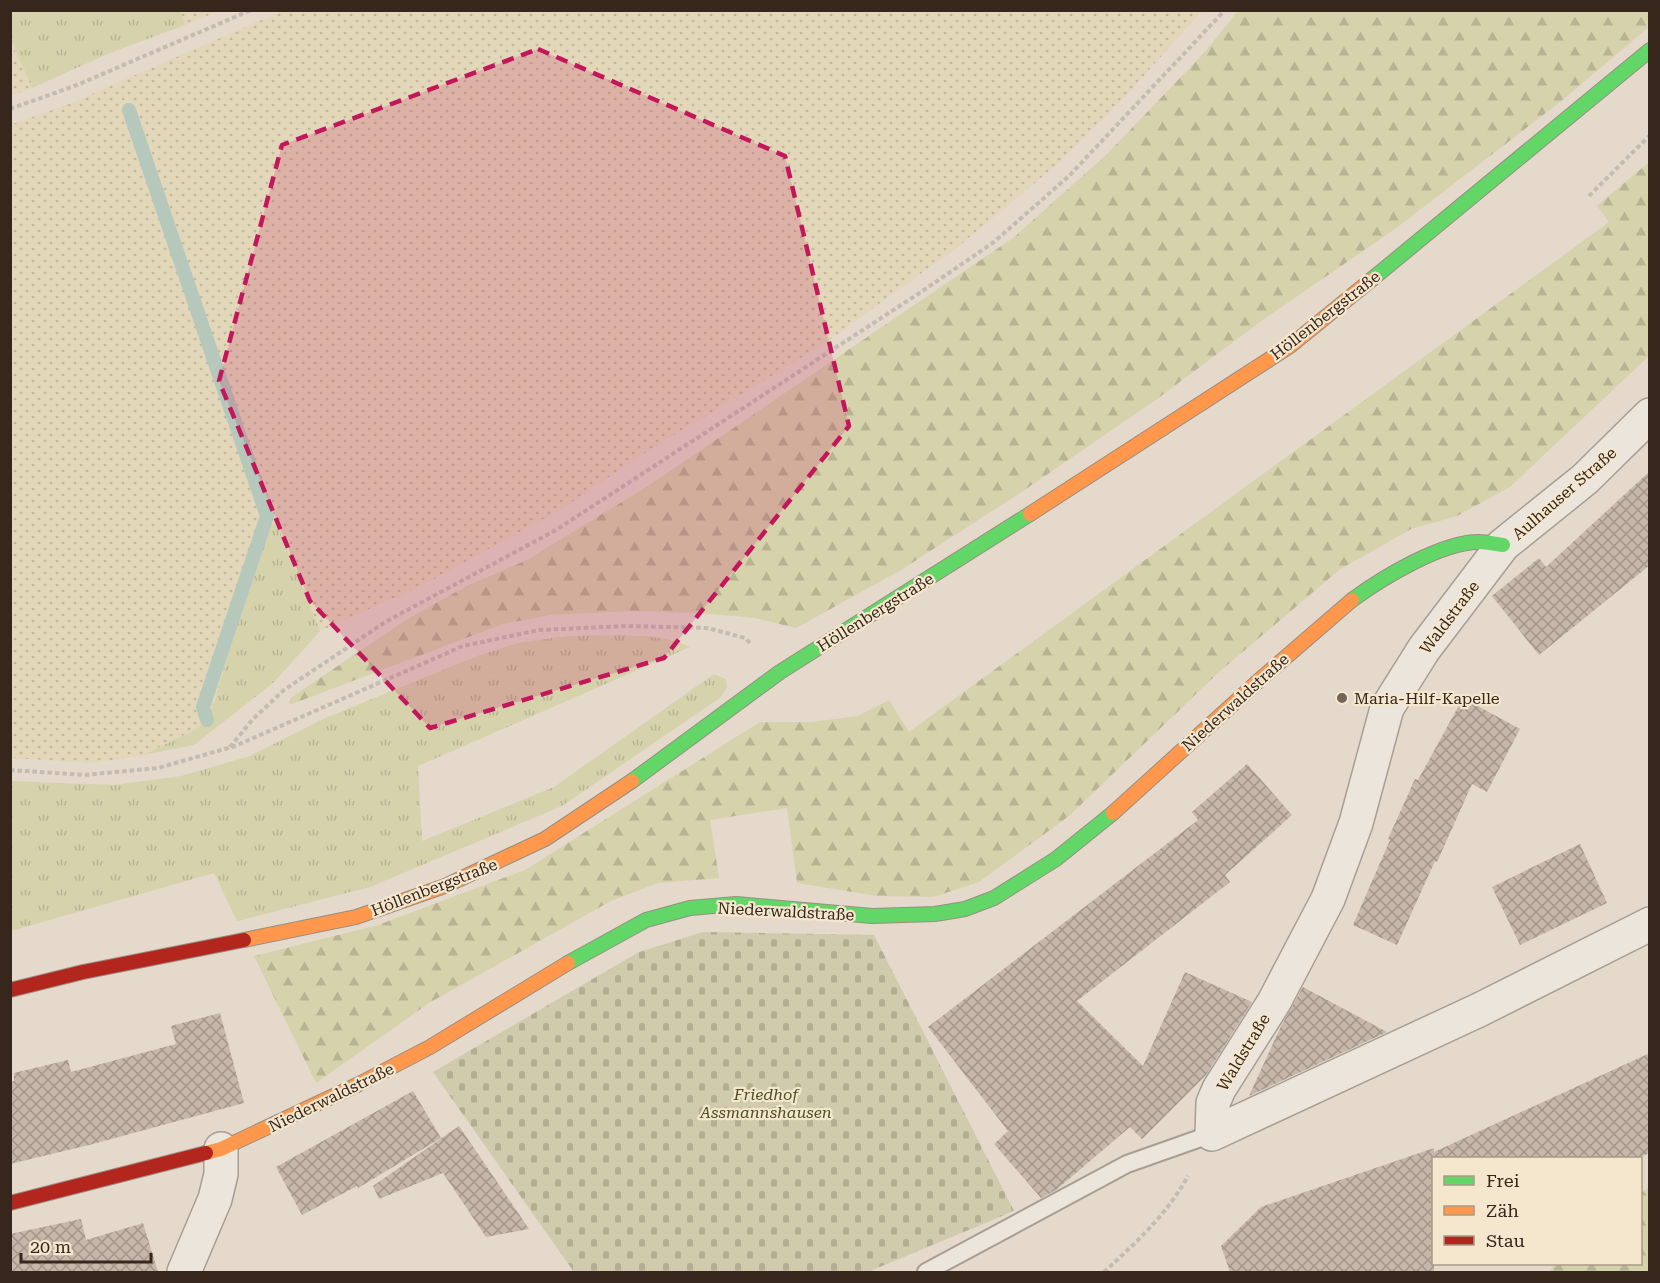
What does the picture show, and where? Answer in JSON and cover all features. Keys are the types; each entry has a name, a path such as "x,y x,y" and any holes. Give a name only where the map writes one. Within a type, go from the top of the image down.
{"main road":[{"name":"Höllenbergstraße","path":"10,990 83,972 356,916 445,886 545,838 615,794 780,672 1017,524 1290,346 1650,50"},
{"name":"Niederwaldstraße","path":"10,1203 221,1149 360,1084 430,1047 588,951 646,920 690,908 736,904 872,916 935,914 965,909 994,898 1056,859 1108,818 1273,668 1353,599 1397,571 1450,547 1479,542 1503,545"}],"street":[{"name":"Aulhauser Straße","path":"1503,545 1585,479 1650,415"},
{"name":"Waldstraße","path":"1212,1134 1213,1103 1274,1002 1328,899 1356,823 1387,708 1424,649 1503,545"},
{"path":"1212,1134 1479,1010 1650,924"},
{"path":"184,1272 215,1199 221,1174 221,1149"}],"lane":[{"path":"926,1272 1127,1164 1212,1134"}],"path":[{"path":"10,109 77,85 251,10"},
{"path":"230,747 253,719 284,690 387,621 556,530 994,242 1069,176 1225,10"},
{"path":"1589,196 1650,135"},
{"path":"10,770 84,775 158,768 230,747 463,646 539,630 627,626 708,628 745,638 780,672"},
{"path":"1104,1272 1130,1249 1179,1193 1212,1134"}],"highlighted area":[{"path":"538,49 785,156 849,426 664,658 430,728 310,601 219,381 282,145"}],"shaded area":[{"path":"180,10 219,11 185,25"},
{"path":"282,11 1202,11 1118,104 1055,166 960,245 821,346 649,450 563,508 425,584 320,631 277,524 208,717 195,730 143,755 93,763 11,758 10,125 69,104"},
{"path":"10,40 32,88 11,96 10,96"}],"green space":[{"path":"1649,10 1650,26 1560,102 1395,229 1264,319 1157,399 1029,487 901,570 796,628 755,618 698,613 635,611 550,615 503,624 292,704 289,703 293,696 409,618 467,586 527,560 648,486 1013,238 1105,156 1204,53 1238,11"},
{"path":"10,11 180,11 185,25 110,53 32,88 11,40"},
{"path":"1649,162 1649,356 1510,487 1457,516 1411,529 1339,570 1219,672 1069,816 979,882 933,897 878,896 797,883 787,808 710,820 719,878 658,883 611,901 429,1003 316,1083 254,956 378,925 525,870 760,722 812,722 858,716 889,700 909,732 1609,222 1597,206"},
{"path":"269,524 277,524 320,631 273,683 194,745 143,755 195,730 208,717 215,700 260,541"},
{"path":"567,636 647,636 690,647 418,766 422,841 554,787 714,674 726,679 727,687 721,697 562,806 370,887 237,921 214,873 11,931 10,781 114,785 181,776 250,756 323,719 477,656 518,643"},
{"name":"Friedhof Assmannshausen","path":"703,932 874,935 1014,1211 868,1272 574,1272 433,1072 639,952"},
{"path":"1649,1187 1649,1272 1549,1272 1554,1265 1642,1265 1642,1192"}],"building":[{"path":"1650,471 1650,565 1539,655 1492,596 1539,558 1546,567"},
{"path":"1463,698 1520,729 1487,792 1472,784 1397,945 1353,925 1415,779 1418,780"},
{"path":"1247,764 1292,815 1225,875 1230,882 1077,1001 1143,1066 1185,972 1252,1002 1206,1075 1142,1139 1130,1127 1056,1190 1041,1198 994,1144 1008,1131 928,1027 1198,820 1192,812"},
{"path":"1580,844 1607,903 1520,945 1492,887"},
{"path":"1303,987 1387,1032 1249,1096 1281,1026"},
{"path":"220,1013 244,1103 10,1164 10,1082 14,1081 14,1073 68,1060 71,1072 176,1044 171,1026"},
{"path":"1650,1053 1650,1153 1640,1157 1432,1157 1432,1265 1434,1265 1434,1272 1230,1272 1221,1246 1261,1207 1434,1148 1434,1152"},
{"path":"413,1091 441,1138 358,1188 357,1186 302,1215 276,1167"},
{"path":"459,1126 529,1229 486,1237 443,1173 379,1199 373,1186"},
{"path":"81,1219 86,1240 143,1223 158,1272 10,1272 10,1234"}],"waterway":[{"path":"129,110 267,516 203,707 207,720"}],"traffic: fast":[{"path":"1371,280 1650,50"},
{"path":"632,781 780,672 1030,514"},
{"path":"1352,600 1395,572 1447,548 1479,542 1503,545"},
{"path":"568,963 646,920 690,908 736,904 872,916 935,914 965,909 994,898 1056,859 1113,813"}],"traffic: slow":[{"path":"1030,514 1290,346 1371,280"},
{"path":"1113,813 1264,676 1352,600"},
{"path":"244,940 356,917 445,886 545,839 632,781"},
{"path":"206,1153 221,1149 359,1084 430,1047 568,963"}],"traffic: jam":[{"path":"10,990 83,972 244,940"},
{"path":"10,1203 206,1153"}],"place":[{"name":"Maria-Hilf-Kapelle","path":"1342,698"}]}
